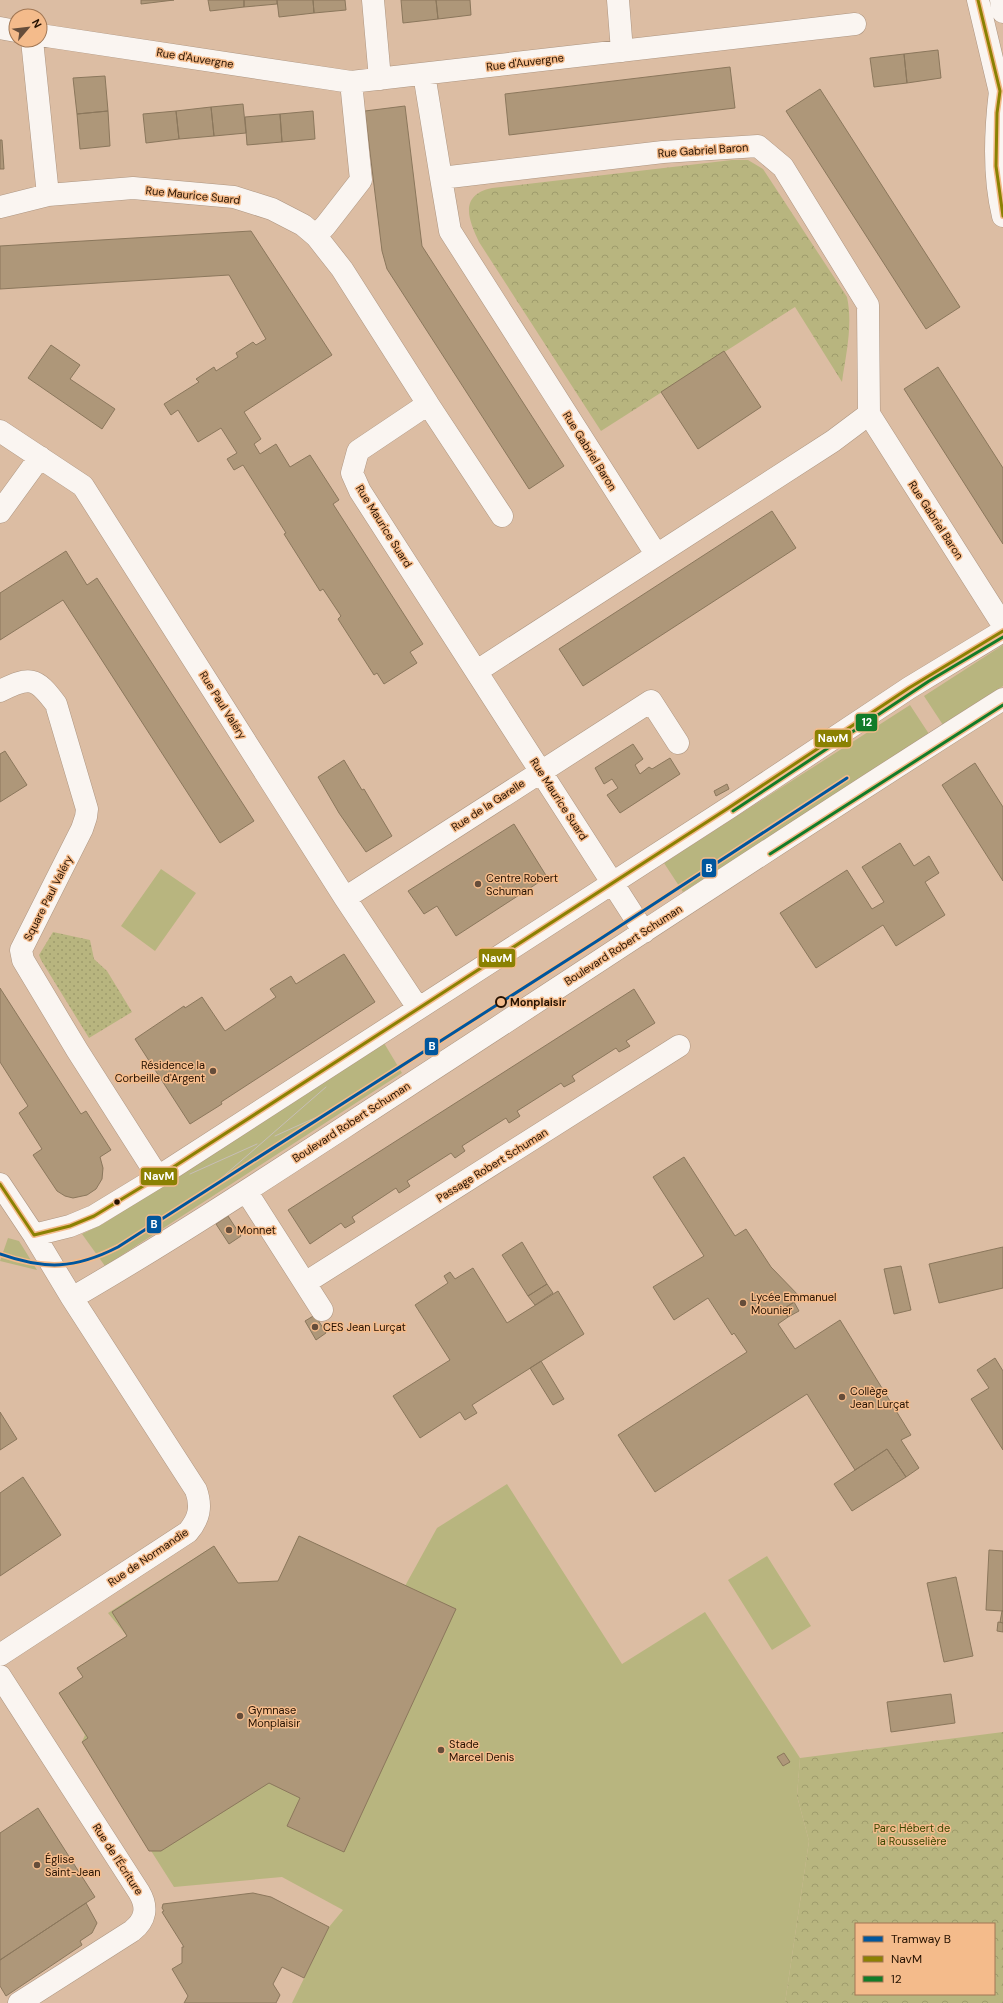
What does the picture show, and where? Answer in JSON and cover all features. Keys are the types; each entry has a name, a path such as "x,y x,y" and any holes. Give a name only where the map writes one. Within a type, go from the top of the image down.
{"street":[{"path":"373,0 380,79"},
{"path":"618,0 622,51"},
{"path":"978,0 997,51 1001,98 997,113 996,166 1003,216"},
{"path":"1001,0 1003,12"},
{"name":"Rue d'Auvergne","path":"48,36 351,82 855,24"},
{"path":"33,48 48,195"},
{"name":"Rue Gabriel Baron","path":"424,74 450,232 656,554"},
{"path":"316,236 361,180 351,82"},
{"name":"Rue Gabriel Baron","path":"441,178 663,152 758,146 783,167 868,305 869,414 1003,625"},
{"name":"Rue Maurice Suard","path":"0,206 48,195 134,188 234,197 272,210 303,225 316,236 342,269 428,404 358,451 352,473 360,491 644,932"},
{"path":"428,404 502,516"},
{"path":"477,671 833,441 869,414"},
{"name":"Rue Paul Valéry","path":"0,431 83,486 345,898 418,1008"},
{"path":"0,512 40,457"},
{"path":"34,1235 70,1226 94,1216 158,1177 613,883 909,688 1003,631"},
{"name":"Square Paul Valéry","path":"0,692 24,680 36,682 56,704 86,810 86,817 82,829 22,950 23,960 77,1050 158,1177"},
{"name":"Boulevard Robert Schuman","path":"72,1298 246,1191 644,932 748,862 1003,699"},
{"name":"Rue de la Garelle","path":"345,898 651,701 678,743"},
{"name":"Passage Robert Schuman","path":"305,1283 679,1046"},
{"name":"Rue de Normandie","path":"0,1184 196,1490 200,1506 199,1515 188,1532 0,1655"},
{"path":"246,1191 322,1310"},
{"name":"Rue de l'Écriture","path":"0,1676 139,1892 145,1906 142,1920 132,1931 19,2003"}],"green space":[{"path":"732,160 748,160 763,169 847,297 849,308 849,329 842,382 795,307 601,431 479,242 470,217 470,202 474,196 482,191 492,188"},
{"path":"1003,645 1003,686 943,725 924,696"},
{"path":"910,705 929,734 683,892 664,863"},
{"path":"161,869 196,893 155,951 121,926"},
{"path":"53,932 90,940 94,959 107,971 132,1012 89,1038 39,955"},
{"path":"384,1043 402,1073 105,1266 82,1234 103,1224"},
{"path":"8,1238 19,1241 37,1270 0,1261"},
{"name":"Stade Marcel Denis","path":"507,1484 622,1664 705,1612 800,1758 797,1796 809,1841 785,2003 292,2003 329,1927 343,1910 282,1877 174,1887 82,1742 85,1735 59,1693 83,1677 77,1668 127,1636 108,1613 214,1546 238,1583 278,1581 299,1536 405,1586 437,1528"},
{"path":"767,1556 811,1626 772,1650 728,1580"},
{"name":"Parc Hébert de la Rousselière","path":"1003,1732 1003,2003 785,2003 809,1841 797,1796 800,1758"}],"building":[{"path":"141,0 174,0 141,4"},
{"path":"208,0 244,0 244,7 210,11"},
{"path":"244,0 277,0 277,4 244,7"},
{"path":"277,0 313,0 314,13 279,17"},
{"path":"313,0 345,0 346,10 314,13"},
{"path":"401,0 436,0 438,19 403,23"},
{"path":"436,0 470,0 471,15 438,19"},
{"path":"938,50 941,78 907,83 904,54"},
{"path":"904,54 907,83 874,87 870,58"},
{"path":"730,67 735,108 509,135 505,94"},
{"path":"105,76 108,111 77,114 73,78"},
{"path":"820,89 960,307 926,329 786,111"},
{"path":"243,104 246,133 214,136 211,107"},
{"path":"405,106 422,246 564,466 529,489 387,269 382,251 365,111"},
{"path":"211,107 214,136 179,139 176,111"},
{"path":"108,111 110,146 80,149 77,114"},
{"path":"176,111 179,139 146,143 143,114"},
{"path":"313,111 315,139 282,142 280,114"},
{"path":"280,114 282,142 247,145 245,117"},
{"path":"0,140 2,140 4,169 0,169"},
{"path":"251,231 332,355 244,412 261,439 254,444 260,454 276,444 290,467 310,455 339,500 333,504 423,644 410,652 417,663 384,684 377,673 374,675 338,619 341,616 323,589 320,591 284,534 286,533 243,465 234,470 227,459 237,453 221,428 198,442 178,410 171,415 164,404 199,382 196,379 214,367 216,371 238,357 236,353 253,342 256,345 266,339 229,275 0,289 0,246"},
{"path":"51,345 80,365 70,379 115,409 102,429 28,378"},
{"path":"724,351 761,407 698,449 661,392"},
{"path":"938,367 1003,468 1003,544 904,389"},
{"path":"772,511 796,548 583,686 559,649"},
{"path":"66,551 87,585 97,578 254,821 220,843 63,600 0,640 0,593"},
{"path":"633,744 643,759 635,765 640,774 649,767 652,769 670,758 680,774 620,813 607,795 618,788 612,779 604,784 595,768"},
{"path":"5,751 27,785 0,802 0,754"},
{"path":"344,760 362,790 364,789 392,836 366,852 339,813 318,777"},
{"path":"975,763 1003,807 1003,881 942,785"},
{"path":"727,784 729,789 716,796 714,791"},
{"name":"Centre Robert Schuman","path":"514,824 547,877 456,936 437,906 424,914 408,891"},
{"path":"900,843 914,866 929,856 939,873 925,882 945,915 896,946 883,925 816,968 780,913 847,870 872,909 884,902 862,867"},
{"name":"Résidence la Corbeille d'Argent","path":"344,954 375,1002 221,1102 222,1104 190,1124 135,1039 184,1006 185,1008 202,997 225,1031 276,997 270,989 291,976 296,984"},
{"path":"0,988 81,1114 86,1111 111,1150 100,1157 103,1168 102,1179 96,1189 87,1195 73,1198 65,1196 57,1191 33,1155 42,1149 19,1113 28,1106 0,1062"},
{"path":"634,989 655,1023 626,1041 630,1046 619,1052 616,1048 572,1076 575,1081 564,1087 561,1083 517,1111 520,1116 509,1123 506,1118 462,1146 465,1151 455,1158 451,1153 407,1181 410,1186 399,1193 396,1188 352,1217 355,1222 345,1228 341,1223 310,1244 288,1210"},
{"path":"684,1157 735,1236 746,1229 771,1267 801,1298 783,1309 788,1317 778,1324 795,1349 840,1320 911,1435 901,1440 919,1468 906,1477 887,1449 855,1470 807,1394 655,1492 618,1435 747,1352 734,1333 732,1335 708,1298 674,1320 653,1287 704,1256 653,1177"},
{"name":"Monnet","path":"228,1216 241,1236 229,1244 216,1224"},
{"path":"522,1242 547,1284 528,1296 502,1255"},
{"path":"1003,1247 1003,1288 939,1303 929,1264"},
{"path":"901,1266 911,1310 894,1314 884,1269"},
{"path":"473,1268 507,1323 558,1291 584,1334 472,1405 477,1413 465,1420 460,1412 420,1438 393,1396 450,1360 415,1305 448,1283 444,1276 450,1272 455,1279"},
{"path":"547,1284 553,1293 535,1305 528,1296"},
{"path":"794,1302 799,1311 788,1317 783,1309"},
{"name":"CES Jean Lurçat","path":"315,1315 326,1333 316,1340 305,1321"},
{"path":"995,1358 1003,1371 1003,1450 971,1399 989,1388 977,1370"},
{"path":"541,1361 564,1399 553,1405 530,1368"},
{"path":"0,1412 17,1439 0,1450"},
{"path":"887,1449 906,1477 852,1511 834,1484"},
{"path":"23,1477 61,1535 0,1576 0,1493"},
{"name":"Gymnase Monplaisir","path":"299,1536 456,1609 344,1852 287,1826 300,1798 269,1783 161,1851 149,1851 82,1742 88,1738 59,1693 83,1677 77,1668 127,1636 112,1612 214,1546 238,1583 278,1581"},
{"path":"989,1550 1003,1551 1003,1611 986,1610"},
{"path":"956,1577 973,1656 944,1662 927,1583"},
{"path":"1003,1611 1003,1623 1000,1622"},
{"path":"998,1622 1003,1623 1003,1632 997,1631"},
{"path":"951,1694 955,1723 891,1732 887,1702"},
{"path":"784,1753 790,1762 783,1766 777,1757"},
{"name":"Église Saint-Jean","path":"38,1808 95,1897 0,1960 0,1833"},
{"path":"253,1893 271,1897 329,1927 304,1978 282,1967 273,1984 280,1995 276,2003 184,2003 188,1996 172,1969 182,1963 182,1947 184,1947 162,1912 164,1911 162,1908 163,1904"},
{"path":"86,1903 97,1923 92,1933 80,1941 82,1945 6,1996 0,1986 0,1960"}],"tram line":[{"name":"B","path":"0,1254 31,1263 60,1265 88,1260 118,1247 597,941 847,778"},
{"path":"203,1194 326,1087"},
{"path":"275,1136 339,1107"},
{"path":"190,1174 257,1144"}],"transit line":[{"name":"NavM","path":"978,0 1000,91 997,113 996,166 1003,216"},
{"name":"NavM","path":"0,1184 34,1235 70,1226 94,1216 158,1177 730,807 909,688 1003,631"},
{"name":"12","path":"733,811 929,681 1003,637"},
{"name":"12","path":"770,854 1003,705"}],"place":[{"name":"Centre Robert Schuman","path":"478,884"},
{"name":"Monplaisir","path":"501,1002"},
{"name":"Résidence la Corbeille d'Argent","path":"213,1071"},
{"name":"Monnet","path":"229,1230"},
{"name":"Lycée Emmanuel Mounier","path":"743,1303"},
{"name":"CES Jean Lurçat","path":"315,1327"},
{"name":"Collège Jean Lurçat","path":"842,1397"},
{"name":"Gymnase Monplaisir","path":"240,1716"},
{"name":"Stade Marcel Denis","path":"441,1750"},
{"name":"Église Saint-Jean","path":"37,1865"}]}
